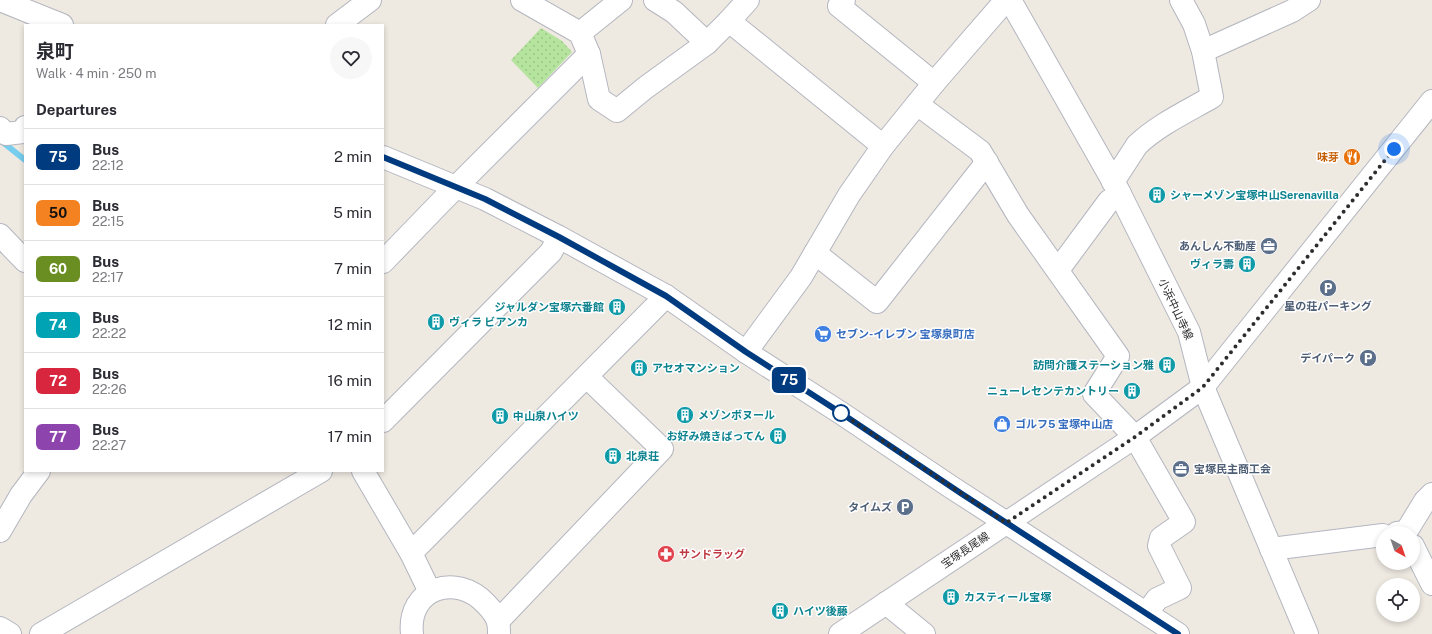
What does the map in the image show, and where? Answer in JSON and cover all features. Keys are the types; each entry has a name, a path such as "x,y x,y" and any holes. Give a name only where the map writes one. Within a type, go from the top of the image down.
{"street":[{"path":"338,24 370,0"},
{"path":"580,33 621,0"},
{"path":"655,0 674,12 706,44"},
{"path":"534,2 580,33 589,54 599,99 617,112 645,88 706,44 730,21 748,0"},
{"path":"844,0 839,6 934,83"},
{"path":"746,352 801,277 849,195 883,146 934,83 1006,0"},
{"name":"小浜中山寺線","path":"1010,0 1117,188 1189,332 1203,387 1306,634"},
{"path":"1058,270 1109,201 1117,188 1137,144 1156,130 1212,97 1203,51 1194,24 1181,0"},
{"path":"1203,51 1292,11 1309,0"},
{"path":"6,1 60,24"},
{"path":"730,21 883,146"},
{"path":"384,261 589,54"},
{"name":"宝塚長尾線","path":"840,634 1135,437 1203,387 1432,101"},
{"path":"917,104 980,151 1018,215 1118,356 1094,394 1135,437 1184,522 1161,538 1159,546 1180,588 1157,599 1147,613"},
{"path":"0,128 6,134 23,132 24,130"},
{"path":"384,157 485,199 559,237 666,296 746,352 1178,634"},
{"path":"815,253 878,302 987,162"},
{"path":"0,235 24,260"},
{"path":"384,420 551,252 559,237"},
{"path":"411,553 666,296"},
{"path":"412,634 411,626 414,612 421,601 430,592 442,587 461,588 480,597 492,610 498,628 662,449 587,377"},
{"path":"0,531 21,494 38,472"},
{"path":"41,634 319,472"},
{"path":"364,472 411,553 430,592"},
{"path":"1411,526 1425,501 1432,494"},
{"path":"1271,549 1376,536"},
{"path":"1420,562 1432,584"},
{"path":"886,603 924,634"},
{"path":"0,628 10,634"}],"green space":[{"path":"541,28 562,41 572,52 538,88 511,60"}],"waterway":[{"path":"0,140 24,159"}],"bus line":[{"name":"75","path":"384,157 485,199 559,237 666,296 746,352 1178,634"}],"place":[{"name":"味芽","path":"1352,157"},
{"name":"シャーメゾン宝塚中山Serenavilla","path":"1157,195"},
{"name":"あんしん不動産","path":"1269,246"},
{"name":"ヴィラ壽","path":"1247,264"},
{"name":"星の荘パーキング","path":"1328,288"},
{"name":"ジャルダン宝塚六番館","path":"617,307"},
{"name":"ヴィラ ビアンカ","path":"436,322"},
{"name":"セブン-イレブン 宝塚泉町店","path":"823,334"},
{"name":"デイパーク","path":"1368,358"},
{"name":"訪問介護ステーション雅","path":"1167,365"},
{"name":"アセオマンション","path":"639,368"},
{"name":"ニューレセンテカントリー","path":"1132,391"},
{"name":"メゾンボヌール","path":"685,415"},
{"name":"中山泉ハイツ","path":"500,416"},
{"name":"ゴルフ5 宝塚中山店","path":"1002,424"},
{"name":"お好み焼きばってん","path":"778,436"},
{"name":"北泉荘","path":"613,456"},
{"name":"宝塚民主商工会","path":"1181,469"},
{"name":"タイムズ","path":"905,507"},
{"name":"サンドラッグ","path":"666,554"},
{"name":"カスティール宝塚","path":"951,597"},
{"name":"ハイツ後藤","path":"780,611"}],"route":[{"path":"841,413 1006,523 1135,437 1203,387 1394,149"}]}
